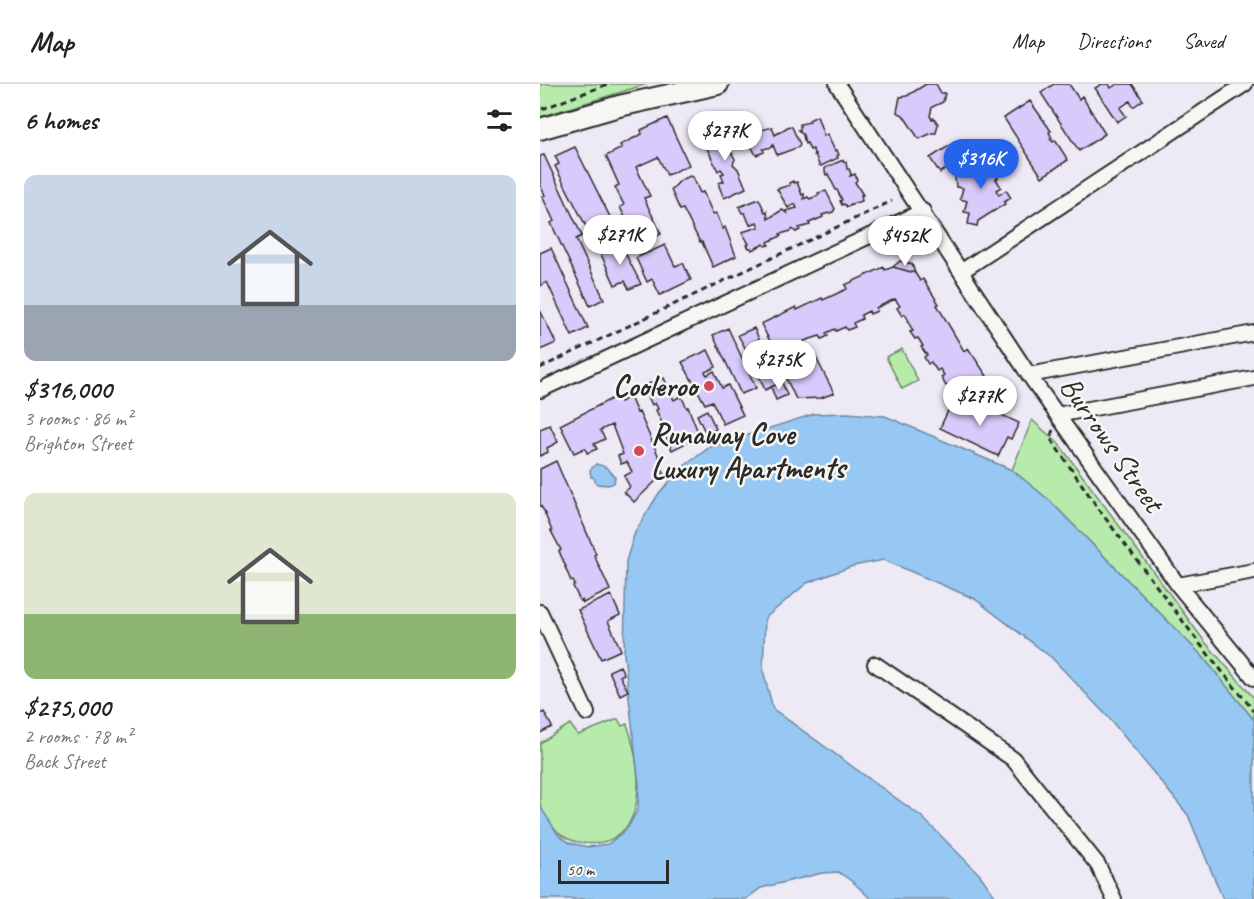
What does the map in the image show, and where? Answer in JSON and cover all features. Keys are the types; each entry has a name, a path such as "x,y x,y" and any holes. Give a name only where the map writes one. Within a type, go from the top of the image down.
{"main road":[{"path":"540,129 619,106 718,84"}],"street":[{"name":"Burrows Street","path":"837,84 1057,415 1178,585 1254,678"},
{"path":"962,271 1245,84"},
{"path":"540,390 923,211"},
{"path":"1029,375 1254,333"},
{"path":"1057,415 1254,378"},
{"path":"1178,585 1254,571"},
{"path":"540,612 586,713"},
{"path":"875,664 1013,759 1098,865 1114,899"}],"path":[{"path":"540,110 608,84"},
{"path":"540,368 892,201"},
{"path":"1057,415 1050,438 1100,511 1200,644 1254,711"}],"green space":[{"path":"540,84 647,84 540,117"},
{"path":"902,349 918,381 902,389 886,357"},
{"path":"1032,420 1059,444 1205,642 1254,698 1254,720 1203,657 1049,500 1012,470"},
{"path":"618,719 622,726 627,724 635,758 638,793 633,815 624,829 613,838 598,843 584,843 569,839 556,831 546,819 540,803 540,743 570,724 578,735"}],"water":[{"path":"847,413 885,416 1012,470 1049,500 1203,657 1254,720 1254,899 1223,899 1188,815 1109,718 1052,658 975,599 884,560 853,566 807,583 765,618 763,670 773,709 922,817 980,875 997,899 871,899 838,872 822,873 761,888 746,899 540,899 540,806 559,836 570,843 588,847 608,844 627,829 638,809 639,785 624,654 626,561 635,532 659,493 683,467 710,447 814,414"},
{"path":"596,464 604,467 615,477 614,483 597,484 591,477 590,470"}],"building":[{"path":"926,84 936,84 941,93 945,93 943,102 932,107 930,116 938,124 936,133 919,139 903,115 897,112 900,97 907,96"},
{"path":"1054,84 1069,84 1079,99 1082,96 1105,134 1079,151 1041,93"},
{"path":"1102,84 1109,84 1111,88 1117,84 1132,84 1143,100 1133,107 1130,101 1120,108 1126,116 1117,122 1095,88"},
{"path":"1030,101 1051,131 1049,132 1052,138 1050,139 1053,142 1055,140 1068,160 1042,177 1004,118"},
{"path":"817,116 824,136 827,134 839,155 838,158 821,166 813,149 810,150 807,143 805,144 803,135 798,130 800,130 800,124 810,122 809,120"},
{"path":"667,118 689,165 667,175 658,157 636,167 650,196 644,198 661,234 633,248 626,233 631,230 620,207 624,205 615,187 619,185 606,156 622,148 620,145 642,134 641,130"},
{"path":"789,126 792,127 800,144 799,147 777,155 773,145 756,155 745,135 752,131 754,133 758,129 758,131 772,127 775,135"},
{"path":"721,129 727,130 732,143 730,150 735,159 733,164 738,169 746,188 724,198 719,183 724,181 721,174 724,173 721,169 718,171 702,138"},
{"path":"955,142 965,157 940,173 930,158"},
{"path":"575,147 610,217 608,218 610,223 589,232 555,166 559,164 555,156"},
{"path":"993,154 998,161 987,169 990,174 994,171 998,178 996,179 1001,187 996,190 999,195 1006,190 1011,198 978,221 977,226 968,224 970,213 964,212 967,201 960,199 963,188 956,187 955,177 978,160 985,157 986,159"},
{"path":"544,155 582,236 576,239 604,299 590,306 551,223 554,221 542,196 545,195 540,185 540,156"},
{"path":"843,160 846,162 850,176 855,174 857,180 855,182 863,195 861,195 862,201 847,207 842,205 837,190 825,171 825,168"},
{"path":"693,177 700,193 703,192 723,229 725,227 736,256 713,267 702,242 683,209 680,210 671,190 681,180"},
{"path":"797,182 802,195 804,194 804,199 808,197 810,199 826,191 835,209 809,223 810,225 799,228 800,230 796,232 792,229 768,242 769,245 764,244 752,250 747,245 749,244 742,232 759,227 757,222 750,225 745,213 742,213 739,207 759,199 765,212 767,211 768,219 782,210 787,213 786,211 797,208 795,204 788,208 777,189 790,185 789,183"},
{"path":"620,243 641,284 629,289 625,281 615,285 600,252"},
{"path":"665,245 675,266 683,263 691,280 660,295 652,279 647,282 636,258"},
{"path":"551,248 588,328 572,336 547,282 540,286 540,253"},
{"path":"900,261 912,264 915,273 893,267"},
{"path":"884,267 885,270 893,267 915,273 920,281 923,279 964,351 968,348 987,376 957,396 950,384 946,386 940,369 937,371 931,362 928,364 924,357 927,355 921,347 923,346 910,332 913,331 909,321 905,314 902,316 897,308 900,306 895,299 876,308 877,311 870,314 869,311 861,315 862,319 853,323 855,327 847,330 845,327 836,331 835,329 826,333 828,336 822,339 820,336 804,341 807,350 811,348 834,393 821,398 796,399 779,363 781,362 761,324 796,307 797,310 847,289 845,285"},
{"path":"540,310 556,343 540,350"},
{"path":"728,328 756,388 741,394 713,335"},
{"path":"754,328 759,339 754,342 757,347 762,345 780,383 765,390 738,335"},
{"name":"Cooleroo","path":"708,350 716,367 705,372 707,375 714,371 722,388 728,385 743,415 723,424 712,401 705,404 682,362"},
{"path":"664,378 674,400 681,396 688,407 700,437 688,442 684,433 679,435 684,444 672,450 660,424 662,423 656,410 658,409 655,403 652,405 643,386"},
{"path":"782,382 787,395 776,400 771,387"},
{"name":"Runaway Cove Luxury Apartments","path":"617,396 620,402 630,397 637,413 639,412 664,473 657,476 659,478 634,502 624,492 630,487 624,476 632,472 627,462 621,464 618,456 623,454 612,425 600,430 605,439 594,444 597,449 587,453 585,448 574,453 560,425"},
{"path":"952,402 976,413 978,409 985,413 987,408 1019,423 1011,439 1007,437 998,456 940,428"},
{"path":"707,410 716,429 706,434 697,415"},
{"path":"550,425 558,442 547,448 548,452 540,456 540,429"},
{"path":"556,461 610,590 583,603 573,586 575,585 571,581 559,551 561,550 540,505 540,469"},
{"path":"611,595 620,615 608,621 621,650 601,659 578,610"},
{"path":"620,666 624,674 620,676 628,691 620,695 609,671"},
{"path":"544,712 552,727 540,733 540,714"}],"place":[{"name":"Cooleroo","path":"709,386"},
{"name":"Runaway Cove Luxury Apartments","path":"639,451"}]}
